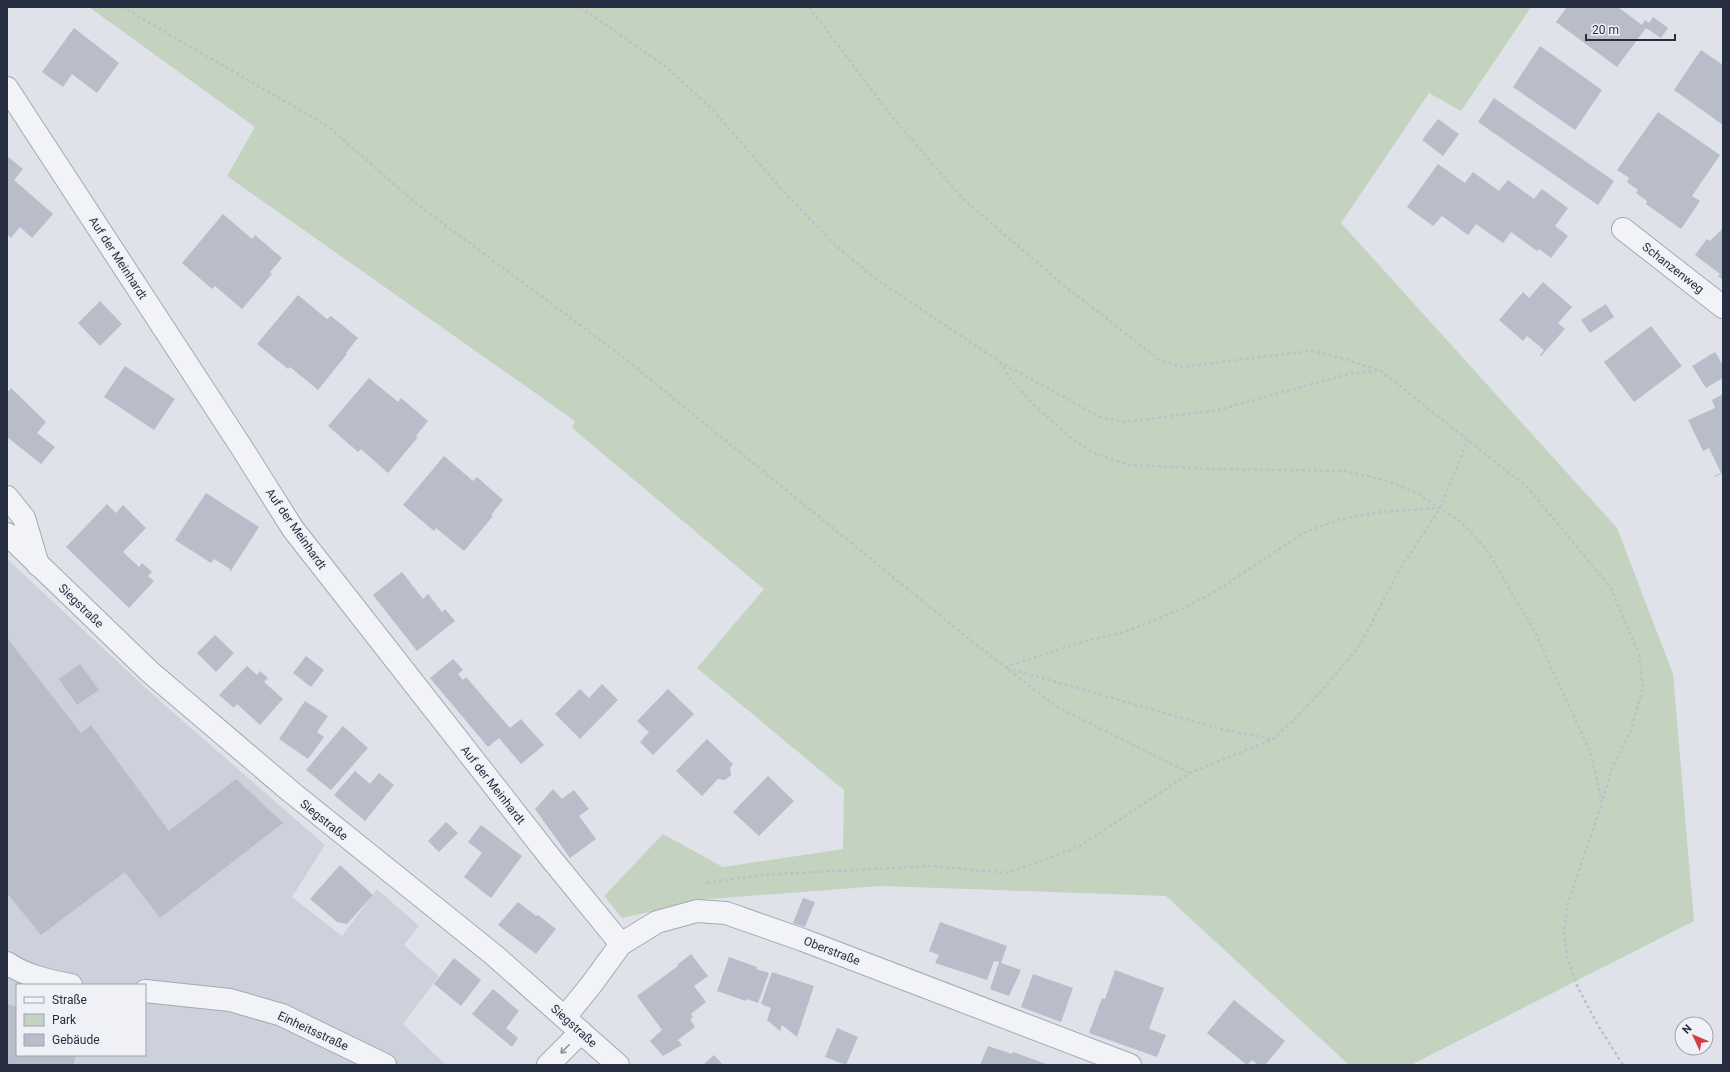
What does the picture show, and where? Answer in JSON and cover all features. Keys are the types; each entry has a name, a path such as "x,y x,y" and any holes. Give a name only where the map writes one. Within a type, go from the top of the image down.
{"street":[{"name":"Auf der Meinhardt","path":"7,88 227,425 293,529 544,850 621,944"},
{"name":"Schanzenweg","path":"1622,230 1723,307"},
{"name":"Siegstraße","path":"7,497 24,518 38,565"},
{"name":"Siegstraße","path":"7,534 150,672 220,733 346,837 494,955 565,1017 614,1064"},
{"name":"Oberstraße","path":"565,1017 621,944 657,922 696,911 726,913 803,940 1130,1065"},
{"path":"7,963 16,969 47,981 65,984"},
{"name":"Einheitsstraße","path":"146,991 230,1000 282,1015 385,1065"},
{"path":"548,1065 581,1032"}],"path":[{"path":"122,7 329,127 413,201 623,357 1004,667 1057,707 1190,773"},
{"path":"580,7 664,66 712,110 785,193 834,244 876,279 938,323 1000,362 1100,417 1125,422 1218,410 1352,373 1381,370"},
{"path":"809,7 890,114 963,199 1061,283 1162,361 1182,367 1311,352 1342,358 1381,370 1527,486 1610,587 1639,654 1643,688 1631,730 1612,768 1602,803 1568,903 1564,932 1567,957 1578,988 1599,1027 1623,1065"},
{"path":"1000,362 1011,380 1034,405 1072,439 1096,454 1128,465 1216,469 1345,471 1388,481 1417,493 1461,522 1486,549 1533,628 1591,754 1602,803"},
{"path":"703,884 761,875 930,866 1008,873 1078,847 1190,773 1273,739 1326,687 1360,645 1398,572 1440,508 1468,440"},
{"path":"1004,667 1082,642 1125,632 1184,608 1216,591 1307,531 1342,519 1381,512 1440,508"},
{"path":"1004,667 1224,730 1273,739"}],"shaded area":[{"path":"7,559 160,701 325,845 292,897 342,936 377,889 419,926 404,945 439,976 403,1024 446,1065 7,1065"}],"green space":[{"path":"89,7 1531,7 1461,111 1429,93 1341,223 1617,528 1673,674 1694,921 1411,1065 1349,1065 1166,896 881,886 709,899 622,918 604,896 663,834 723,867 843,849 844,790 697,668 764,589 572,428 575,421 227,176 255,127"}],"building":[{"path":"1567,7 1618,7 1642,25 1645,20 1649,23 1653,17 1668,28 1661,38 1646,28 1617,67 1556,22"},
{"path":"74,28 119,63 97,93 72,74 63,87 42,72"},
{"path":"1540,46 1602,90 1575,130 1513,87"},
{"path":"1701,50 1723,65 1723,125 1674,90"},
{"path":"1494,98 1614,181 1598,205 1478,122"},
{"path":"1658,112 1720,155 1692,196 1700,201 1681,229 1646,204 1647,201 1636,193 1638,190 1627,182 1629,178 1617,170"},
{"path":"1438,119 1459,134 1443,156 1422,140"},
{"path":"7,156 23,169 14,180 53,214 32,238 20,227 11,238 7,234"},
{"path":"1438,164 1465,183 1473,172 1499,191 1508,180 1534,199 1542,189 1568,208 1555,226 1568,236 1551,258 1539,249 1537,251 1511,232 1503,243 1476,224 1468,235 1442,216 1433,226 1407,207"},
{"path":"223,214 252,239 255,235 282,258 270,272 272,274 242,309 215,286 212,289 182,263"},
{"path":"1722,229 1723,280 1718,276 1720,274 1695,255 1707,239 1710,241"},
{"path":"1543,282 1572,307 1558,323 1565,329 1541,356 1540,355 1544,350 1527,336 1523,341 1499,320 1523,292 1529,298"},
{"path":"298,295 327,319 331,316 358,338 318,390 290,367 288,369 257,344"},
{"path":"100,301 122,324 100,346 78,323"},
{"path":"1606,304 1614,317 1590,333 1581,320"},
{"path":"1651,326 1682,366 1634,402 1604,362"},
{"path":"1715,352 1723,365 1723,378 1706,388 1692,366"},
{"path":"125,366 175,399 154,430 104,397"},
{"path":"369,378 398,402 401,398 428,421 416,436 418,437 388,473 361,449 358,452 328,426"},
{"path":"11,388 46,422 37,433 55,447 41,464 7,437 7,393"},
{"path":"1723,394 1723,473 1715,477 1714,476 1721,473 1709,448 1703,451 1688,420 1715,408 1712,400"},
{"path":"444,456 473,481 477,477 503,500 491,515 493,516 464,551 436,528 434,531 403,505"},
{"path":"206,493 259,527 230,572 230,569 214,559 211,563 175,540"},
{"path":"107,504 116,513 123,505 146,528 123,552 139,567 142,563 152,572 148,576 154,581 129,608 66,547"},
{"path":"402,572 423,599 428,594 442,612 445,609 455,621 417,651 373,595"},
{"path":"215,635 234,653 216,672 197,653"},
{"path":"7,638 81,733 91,725 169,831 236,779 283,823 160,918 125,872 41,935 7,893"},
{"path":"306,656 324,670 311,687 293,673"},
{"path":"453,659 463,670 458,674 463,680 466,677 510,728 521,719 544,745 521,764 499,738 488,747 430,678"},
{"path":"80,664 99,690 77,705 59,679"},
{"path":"247,666 257,675 260,671 268,678 264,682 283,699 260,725 237,704 234,708 219,695"},
{"path":"602,684 618,700 580,739 555,714 580,689 589,698"},
{"path":"668,689 694,714 653,755 640,742 649,732 637,721"},
{"path":"305,701 328,716 317,732 324,737 308,759 279,739"},
{"path":"343,726 368,748 331,790 306,770"},
{"path":"707,739 733,764 730,768 731,775 725,780 718,779 702,796 676,771"},
{"path":"355,771 370,784 379,773 394,785 365,821 334,795"},
{"path":"768,776 794,801 759,836 733,812"},
{"path":"553,789 562,799 574,790 589,809 579,816 596,839 570,858 535,809"},
{"path":"446,822 458,833 439,852 428,841"},
{"path":"481,825 522,856 491,898 464,877 482,853 468,842"},
{"path":"340,865 373,895 347,924 337,922 310,899"},
{"path":"803,898 815,902 805,927 793,923"},
{"path":"518,902 556,929 536,954 498,925"},
{"path":"940,922 1007,946 1001,963 1021,970 1009,996 990,989 999,962 994,961 987,980 935,963 939,955 929,951"},
{"path":"691,954 708,976 694,986 706,1002 691,1014 693,1017 690,1019 695,1027 678,1040 682,1045 663,1056 650,1041 662,1030 637,996 678,966 677,965"},
{"path":"729,957 769,973 758,1003 747,999 746,1001 717,991"},
{"path":"454,958 481,980 461,1006 434,984"},
{"path":"1115,970 1164,988 1149,1029 1166,1035 1157,1057 1089,1033 1102,998 1105,999"},
{"path":"772,972 814,986 797,1037 782,1025 780,1031 767,1020 771,1008 761,1004"},
{"path":"1033,974 1073,988 1061,1022 1021,1007"},
{"path":"493,989 519,1011 506,1028 518,1038 512,1047 472,1014"},
{"path":"1234,1000 1285,1041 1265,1065 1258,1065 1252,1060 1247,1065 1207,1033"},
{"path":"7,1004 16,1007 16,1056 76,1056 73,1065 7,1065"},
{"path":"837,1028 858,1037 846,1065 825,1057"},
{"path":"988,1046 1012,1054 1013,1052 1049,1065 980,1065"},
{"path":"714,1055 723,1065 703,1065"}]}
